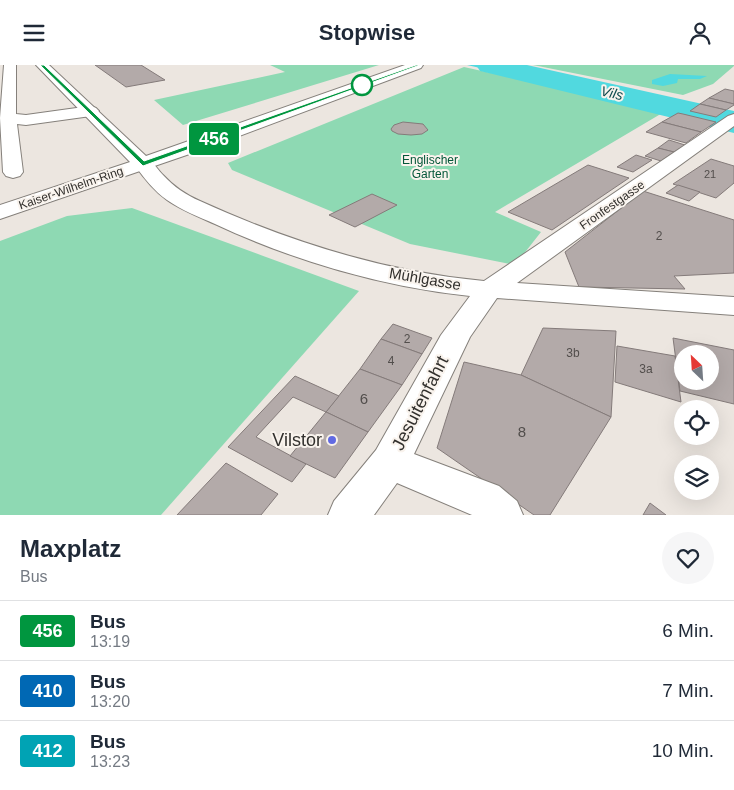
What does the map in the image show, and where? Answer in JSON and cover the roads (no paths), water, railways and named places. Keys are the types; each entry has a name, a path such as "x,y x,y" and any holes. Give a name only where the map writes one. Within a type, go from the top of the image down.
{"street":[{"path":"10,65 8,118 13,172"},
{"name":"Mühlgasse","path":"42,65 177,198 240,228 301,250 362,267 437,283 701,306 734,306"},
{"name":"Kaiser-Wilhelm-Ring","path":"0,212 143,164 417,65"},
{"path":"8,118 26,120 90,111"},
{"name":"Fronfestgasse","path":"490,289 729,124"},
{"name":"Jesuitenfahrt","path":"349,515 390,462 456,335 490,289"},
{"path":"390,462 484,499 502,515"}],"water":[{"path":"467,65 508,65 694,107 683,114"},
{"path":"670,74 707,76 700,79 678,79 677,83 663,86 652,84 652,80"}],"waterway":[{"name":"Vils","path":"490,65 734,122"}],"place":[{"name":"Vilstor","path":"332,440"}],"park label":[{"name":"Englischer Garten","path":"430,167"}]}
